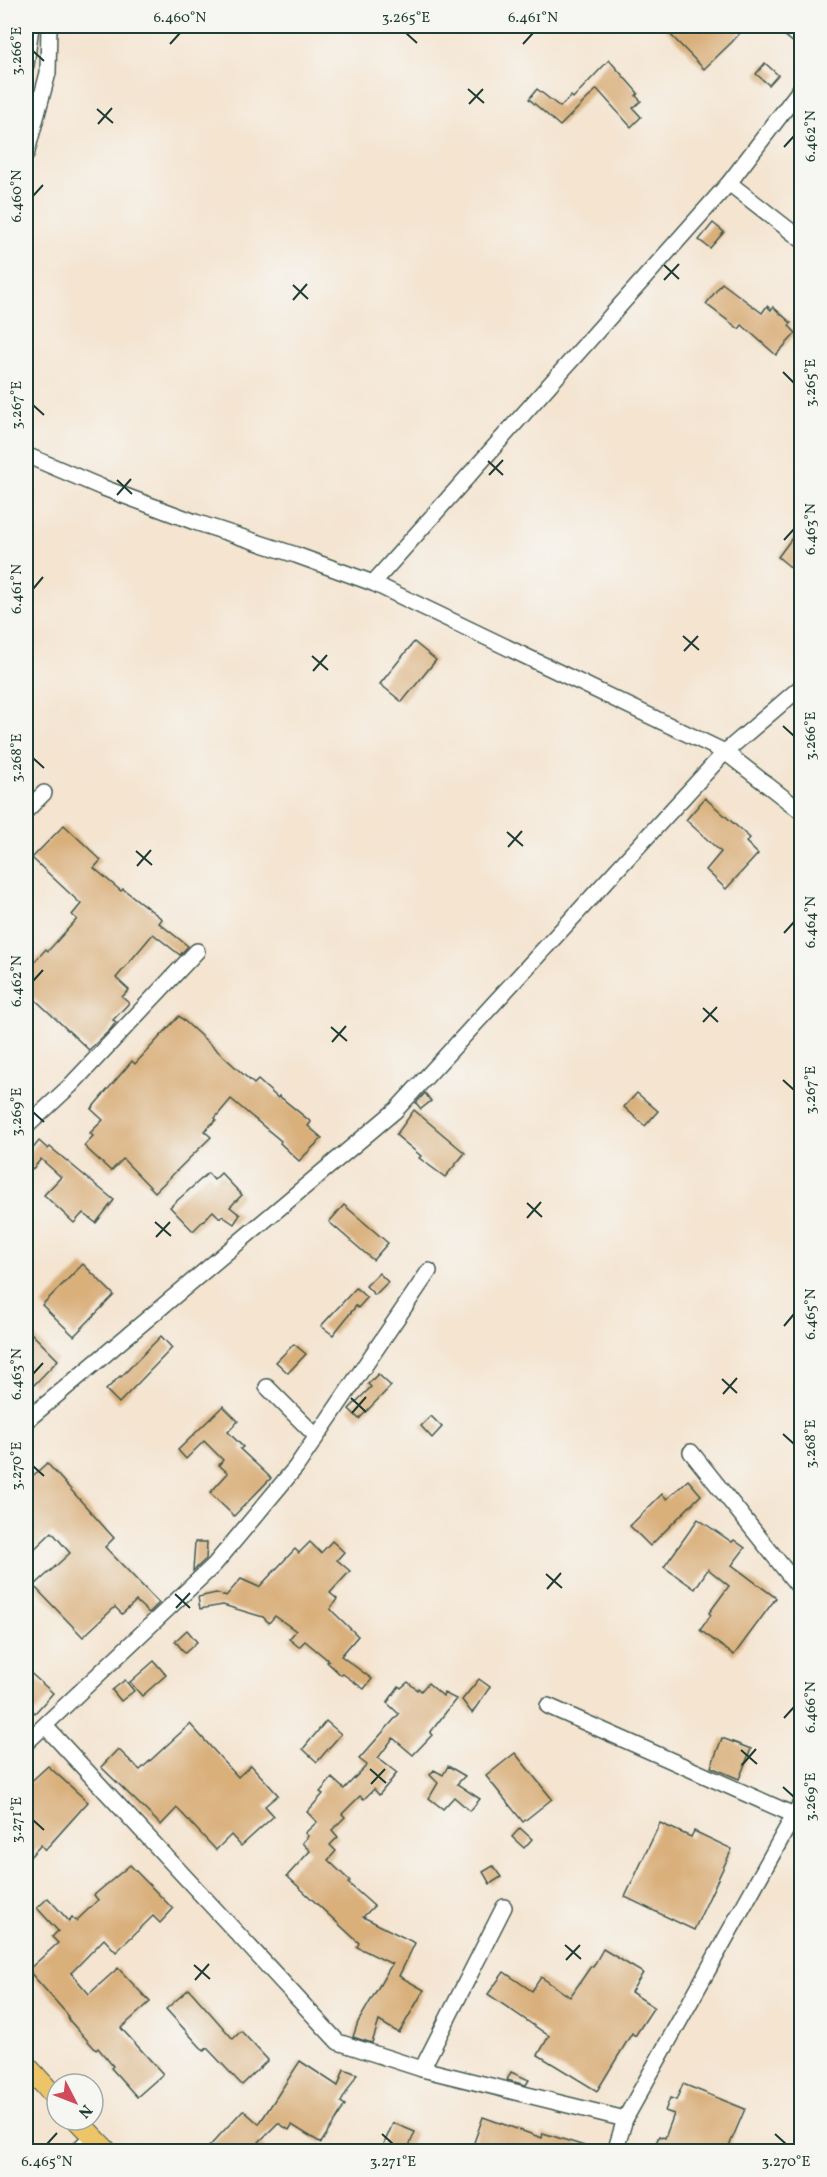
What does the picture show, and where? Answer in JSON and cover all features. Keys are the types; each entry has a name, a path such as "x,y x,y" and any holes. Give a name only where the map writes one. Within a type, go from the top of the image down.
{"main road":[{"path":"26,2065 45,2085"},
{"path":"88,2132 108,2151"}],"street":[{"path":"26,65 31,26"},
{"path":"26,155 48,73 49,26"},
{"path":"786,26 801,39"},
{"path":"373,583 729,183 801,87"},
{"path":"729,183 801,240"},
{"path":"26,455 101,487 195,522 373,583 725,752 801,812"},
{"path":"26,1421 396,1110 725,752 801,686"},
{"path":"26,810 44,793"},
{"path":"26,1127 70,1086 197,951"},
{"path":"26,1743 214,1565 296,1467 429,1272"},
{"path":"267,1387 316,1436"},
{"path":"691,1452 801,1591"},
{"path":"548,1706 798,1808 626,2119 615,2151"},
{"path":"45,1726 338,2042 422,2069 626,2119"},
{"path":"422,2069 504,1907"},
{"path":"76,2151 92,2136"}],"building":[{"path":"662,26 746,26 704,69"},
{"path":"609,60 638,93 636,96 641,101 633,108 641,117 631,127 597,89 560,126 529,99 537,89 560,107 571,96 573,98"},
{"path":"765,63 778,75 769,85 756,74"},
{"path":"713,223 724,232 710,248 699,240"},
{"path":"722,283 762,313 767,306 771,310 773,307 791,323 789,326 796,333 776,355 742,325 739,329 706,304"},
{"path":"801,526 801,576 778,557"},
{"path":"414,642 436,660 402,702 380,684"},
{"path":"705,798 750,838 746,842 758,854 726,889 706,870 721,852 686,820"},
{"path":"64,825 101,860 94,868 121,891 123,889 162,919 159,923 188,946 180,955 153,934 116,978 129,990 122,997 129,1003 113,1020 116,1022 110,1030 89,1050 26,991 26,971 77,919 72,915 81,904 32,858"},
{"path":"179,1016 254,1084 258,1080 311,1122 308,1126 322,1138 299,1161 280,1143 281,1141 231,1099 215,1118 216,1120 204,1131 211,1137 155,1192 123,1159 111,1171 84,1146 93,1136 90,1133 103,1120 91,1109 132,1061 135,1064"},
{"path":"425,1093 431,1101 421,1109 416,1103"},
{"path":"637,1093 658,1111 645,1126 624,1107"},
{"path":"414,1110 465,1153 445,1177 419,1158 421,1156 396,1135"},
{"path":"39,1141 48,1149 50,1147 114,1200 96,1223 83,1213 74,1223 44,1195 61,1177 41,1159 32,1170 26,1164 26,1157"},
{"path":"208,1173 214,1180 221,1173 242,1195 230,1207 240,1215 234,1224 222,1216 220,1218 213,1211 193,1231 170,1207"},
{"path":"344,1205 388,1243 373,1260 329,1222"},
{"path":"83,1264 114,1295 74,1336 42,1305"},
{"path":"379,1273 388,1282 375,1295 366,1286"},
{"path":"356,1288 367,1298 358,1308 356,1306 333,1335 321,1326"},
{"path":"26,1328 58,1360 34,1385 26,1377"},
{"path":"161,1336 172,1348 119,1403 106,1390"},
{"path":"294,1344 306,1354 288,1373 276,1362"},
{"path":"378,1374 391,1386 359,1419 349,1409 371,1387 368,1384"},
{"path":"223,1406 238,1421 228,1432 243,1447 240,1449 271,1478 234,1516 210,1493 228,1473 219,1465 223,1460 204,1441 186,1459 178,1450"},
{"path":"431,1416 442,1427 432,1438 421,1426"},
{"path":"47,1463 114,1538 105,1547 159,1603 149,1613 136,1601 122,1614 115,1607 83,1637 34,1586 70,1553 52,1532 26,1557 26,1482"},
{"path":"688,1480 701,1495 650,1546 630,1526 662,1494 667,1499"},
{"path":"698,1519 745,1548 732,1565 776,1598 734,1655 700,1630 711,1615 709,1613 729,1586 708,1569 695,1589 664,1567"},
{"path":"332,1541 344,1552 337,1560 350,1571 330,1593 337,1599 330,1609 358,1636 341,1656 372,1679 364,1689 343,1674 341,1675 327,1662 329,1661 305,1641 299,1647 289,1639 296,1631 275,1616 269,1623 263,1617 223,1605 200,1609 198,1597 216,1593 226,1596 241,1579 259,1587 295,1549 299,1553 310,1542 321,1553"},
{"path":"195,1542 207,1542 206,1559 193,1571"},
{"path":"187,1630 197,1642 185,1653 175,1641"},
{"path":"154,1661 166,1675 142,1696 130,1682"},
{"path":"26,1669 53,1693 35,1713 26,1705"},
{"path":"479,1679 490,1687 472,1713 462,1700"},
{"path":"125,1680 134,1691 121,1701 112,1690"},
{"path":"408,1682 421,1691 428,1683 443,1696 444,1693 456,1699 430,1733 432,1735 413,1755 393,1738 378,1758 397,1773 379,1795 374,1789 364,1799 360,1796 342,1814 345,1817 332,1830 338,1837 330,1845 336,1851 328,1860 350,1881 348,1883 374,1906 363,1917 415,1943 399,1976 424,1990 399,2033 379,2021 372,2043 353,2037 358,2022 392,1964 357,1947 359,1943 287,1876 310,1851 302,1843 308,1836 305,1833 317,1822 307,1812 323,1794 320,1792 332,1778 344,1789 367,1765 359,1759 399,1714 387,1703 399,1686 401,1688"},
{"path":"326,1721 341,1734 317,1762 303,1749"},
{"path":"190,1724 238,1777 251,1765 278,1795 265,1806 274,1816 241,1846 231,1835 216,1850 177,1808 161,1825 101,1767 118,1749 140,1770"},
{"path":"722,1738 751,1749 739,1779 711,1767"},
{"path":"515,1753 552,1799 523,1822 486,1776"},
{"path":"48,1766 88,1802 45,1850 41,1845 26,1861 26,1786"},
{"path":"448,1766 465,1776 457,1784 480,1799 470,1811 454,1797 443,1809 429,1798 438,1783 430,1775 434,1770 443,1775"},
{"path":"660,1823 691,1837 694,1831 732,1849 694,1930 625,1897"},
{"path":"520,1828 532,1839 524,1848 512,1837"},
{"path":"130,1865 173,1909 160,1923 153,1916 116,1952 104,1939 71,1973 89,1994 118,1968 150,2002 121,2028 163,2074 137,2097 111,2068 113,2066 98,2048 96,2050 69,2020 67,2014 28,1970 58,1943 52,1937 58,1931 37,1908 48,1898 69,1921 72,1917 76,1921 98,1900 94,1895"},
{"path":"493,1866 501,1877 490,1884 483,1872"},
{"path":"603,1949 643,1973 631,1992 654,2007 635,2036 632,2033 597,2091 538,2055 549,2036 488,1994 504,1972 532,1991 541,1977 570,1997 591,1966 593,1967"},
{"path":"189,1989 233,2039 241,2031 268,2060 242,2085 207,2048 204,2051 166,2009"},
{"path":"300,2061 338,2086 344,2069 357,2074 341,2102 345,2105 321,2143 292,2125 289,2130 278,2123 259,2142 269,2151 205,2151 243,2110 259,2124"},
{"path":"511,2072 529,2080 526,2085 507,2080"},
{"path":"683,2084 745,2109 727,2151 653,2151 659,2136 665,2138 674,2114 665,2111 670,2098 676,2100"},
{"path":"483,2117 542,2138 543,2133 594,2149 593,2151 471,2151"},
{"path":"393,2123 415,2132 407,2151 381,2151"}]}
